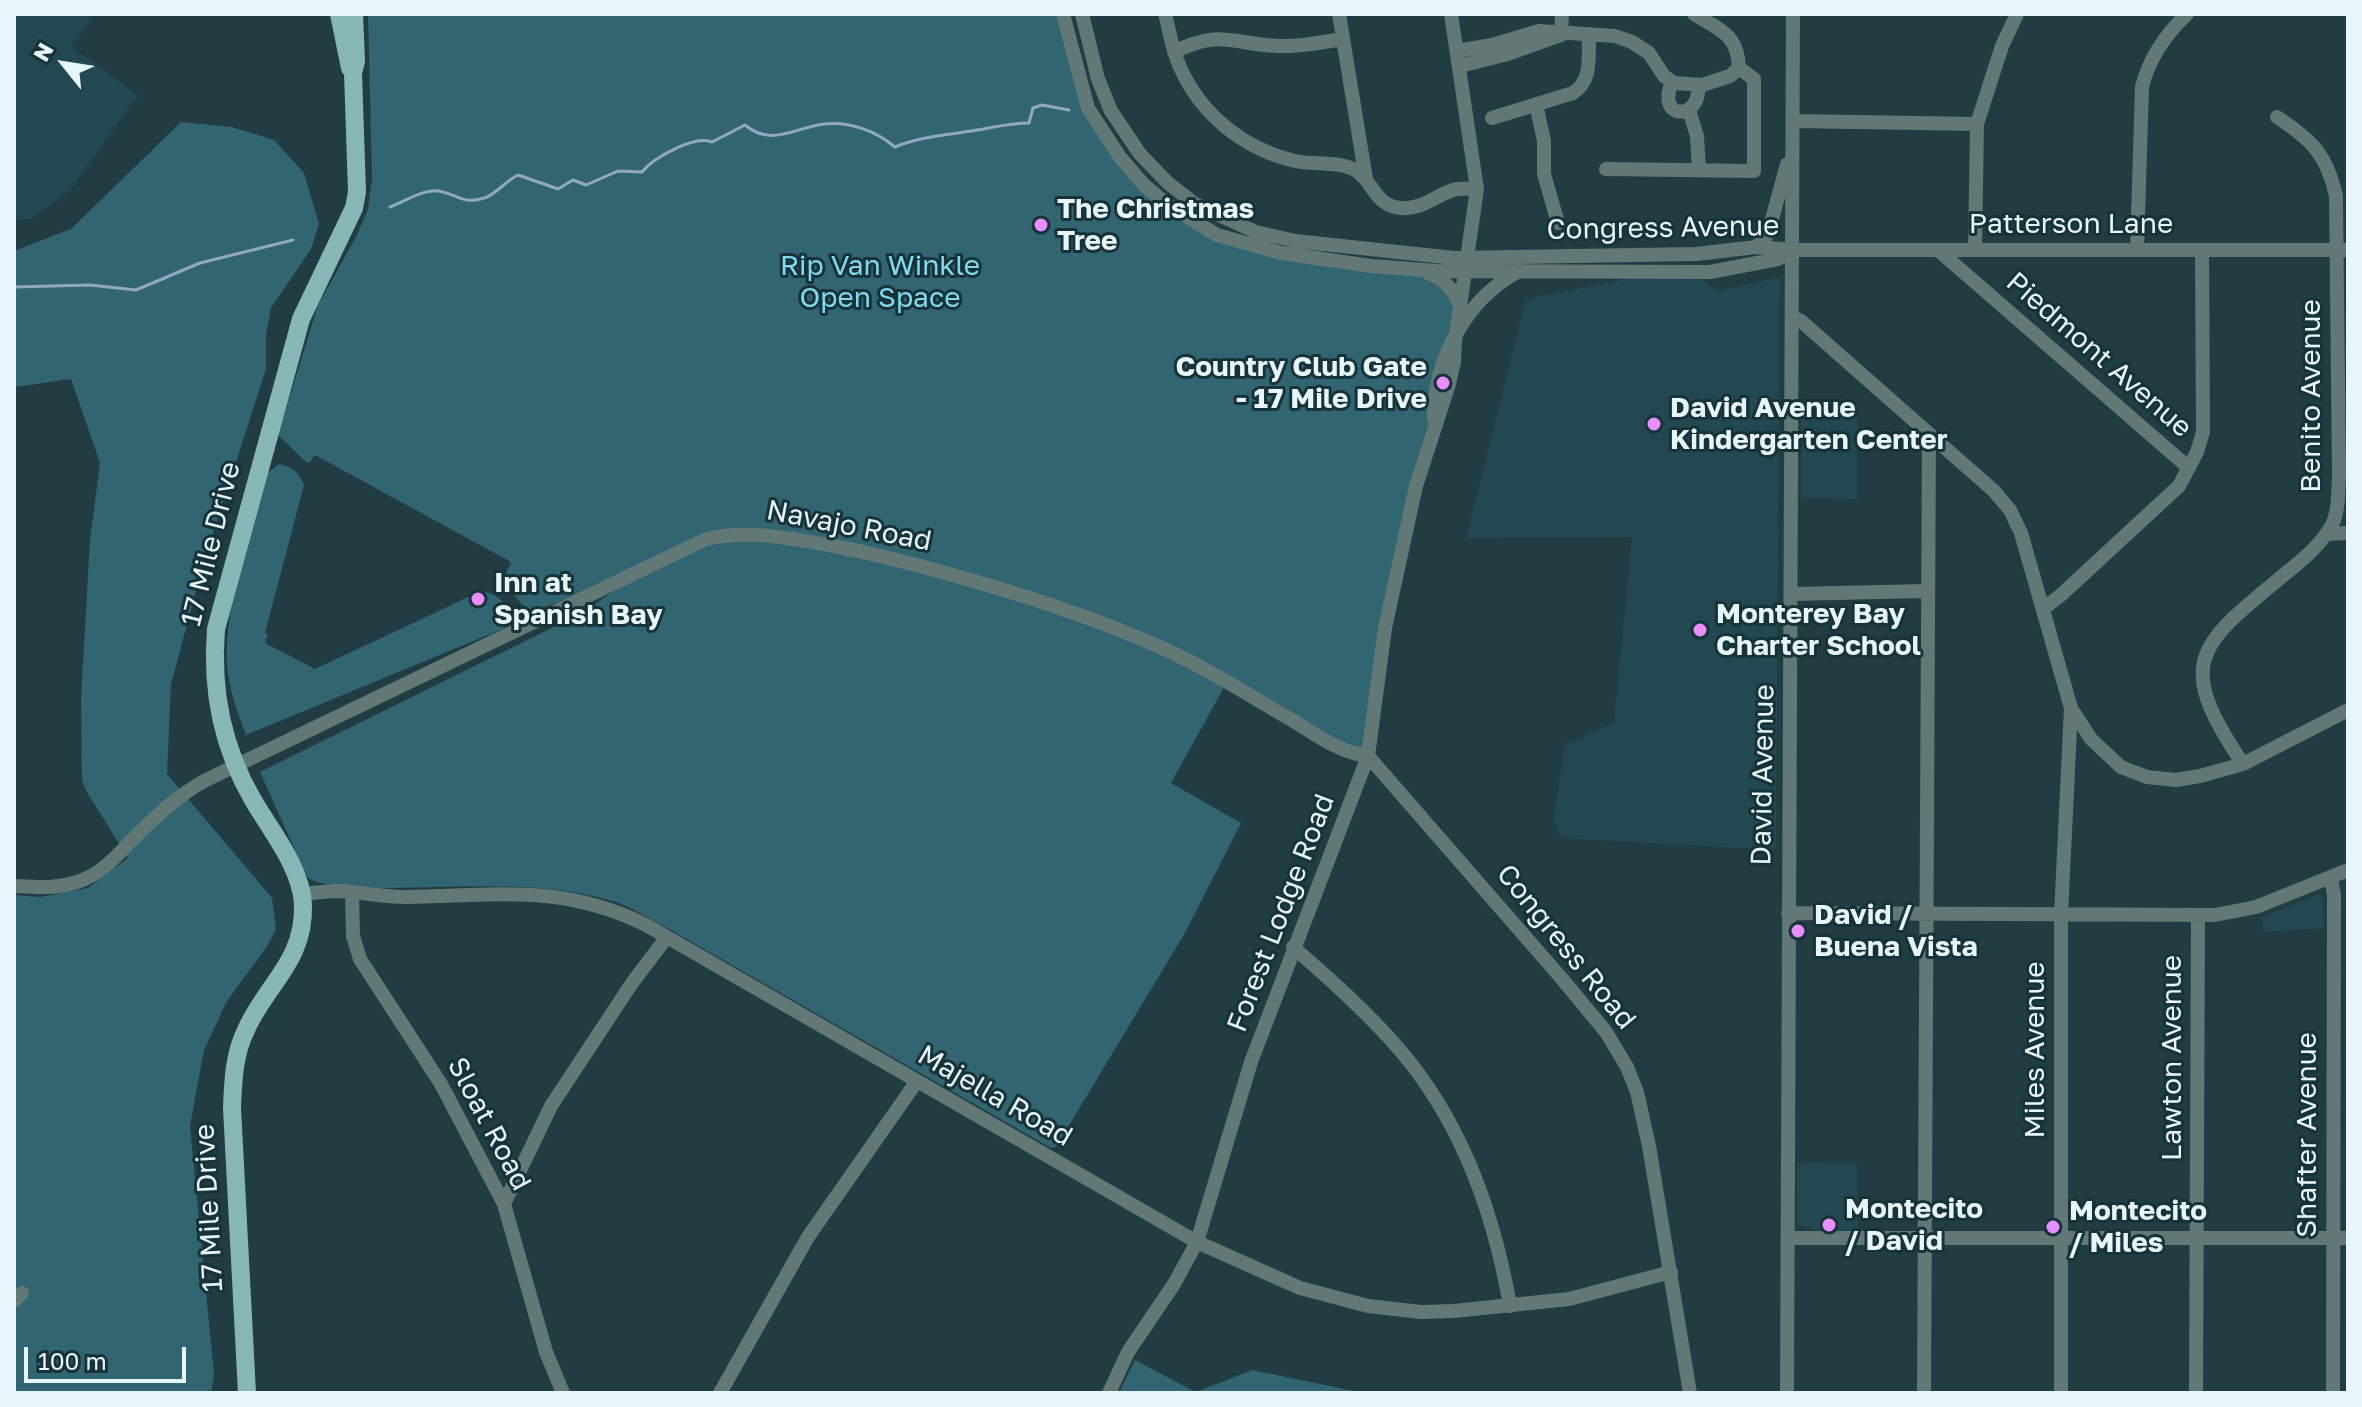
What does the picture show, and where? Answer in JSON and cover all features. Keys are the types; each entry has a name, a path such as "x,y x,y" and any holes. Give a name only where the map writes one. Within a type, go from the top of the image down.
{"main road":[{"name":"17 Mile Drive","path":"339,14 348,65 353,73"},
{"name":"17 Mile Drive","path":"247,1393 232,1108 234,1070 246,1029 293,958 302,923 302,894 279,843 235,765 225,735 213,661 216,629 301,319 354,208 357,192 354,14"}],"street":[{"name":"Congress Avenue","path":"1063,14 1088,108 1134,176 1168,205 1208,231 1268,250 1416,270 1466,264 1696,254 1756,247 1794,250"},
{"name":"Congress Avenue","path":"1082,14 1098,79 1111,111 1140,154 1168,183 1195,204 1256,232 1295,241 1520,270 1710,272 1778,259 1794,250"},
{"path":"1165,14 1179,66 1196,94 1220,123 1236,135 1287,159 1344,166 1366,179"},
{"path":"1339,14 1366,179 1372,192 1398,208 1420,205 1452,191 1477,189"},
{"name":"Forest Lodge Road","path":"1109,1393 1128,1352 1174,1284 1197,1242 1251,1062 1368,756 1385,628 1416,486 1454,362 1477,189 1451,14"},
{"path":"1561,35 1562,14"},
{"path":"1694,14 1732,39 1738,52 1739,68"},
{"name":"David Avenue","path":"1787,1393 1793,14"},
{"path":"1975,250 1977,124 2002,46 2017,14"},
{"path":"2137,250 2142,87 2147,66 2163,40 2187,14"},
{"path":"1458,58 1539,31 1561,35 1615,36 1653,56 1664,76 1672,82 1697,86 1730,76 1739,68"},
{"path":"1492,118 1573,93 1585,83 1589,35"},
{"path":"1174,52 1191,44 1218,38 1277,46 1343,39"},
{"path":"1606,169 1754,171 1756,87 1750,75 1739,68"},
{"path":"1672,82 1667,94 1670,107 1678,112 1689,110 1698,97 1697,86"},
{"path":"1536,104 1544,141 1544,174 1558,223"},
{"path":"1689,110 1697,136 1699,170"},
{"name":"Benito Avenue","path":"2243,764 2210,709 2202,681 2202,662 2212,641 2309,554 2326,534 2335,515 2339,476 2342,250 2336,196 2331,175 2312,143 2277,117"},
{"path":"1794,121 1977,124"},
{"path":"1756,247 1768,234 1793,145"},
{"name":"Patterson Lane","path":"1794,250 2342,250"},
{"name":"Piedmont Avenue","path":"1938,250 2189,468"},
{"path":"2043,609 2179,486 2189,468 2203,432 2202,250"},
{"path":"1416,270 1439,277 1460,305"},
{"path":"1455,341 1468,316 1484,296 1520,270"},
{"path":"1792,317 1801,321 1994,491 2010,510 2021,533 2071,708 2091,739 2121,767 2134,774 2176,780 2243,764 2348,710"},
{"path":"1924,1393 1929,434"},
{"name":"Navajo Road","path":"14,886 59,886 96,874 180,796 235,765 684,548 706,539 742,533 796,539 872,554 955,574 1062,609 1160,647 1214,674 1326,741 1353,754 1368,756"},
{"path":"2326,534 2348,533"},
{"path":"1791,594 1926,591"},
{"name":"Miles Avenue","path":"2061,1393 2061,915 2071,708"},
{"name":"Congress Road","path":"1368,756 1563,980 1617,1049 1633,1080 1643,1115 1690,1393"},
{"path":"1788,913 2198,916 2241,911 2348,870"},
{"name":"Shafter Avenue","path":"2331,878 2334,895 2340,1238 2333,1393"},
{"name":"Majella Road","path":"302,894 352,892 392,897 519,893 604,906 667,937 1197,1242 1300,1288 1368,1306 1421,1312 1569,1299 1671,1272"},
{"name":"Sloat Road","path":"352,892 353,936 360,959 441,1084 504,1204 546,1352 563,1393"},
{"name":"Lawton Avenue","path":"2196,1393 2198,916"},
{"path":"504,1204 551,1106 632,983 667,937"},
{"path":"1293,947 1392,1041 1439,1105 1469,1160 1491,1218 1510,1306"},
{"path":"720,1393 808,1237 917,1081"},
{"path":"1790,1238 2340,1238"}],"shaded area":[{"path":"14,14 93,14 72,47 138,95 69,192 30,219 14,220"},
{"name":"Monterey Bay Charter School","path":"1668,271 1690,272 1718,291 1780,277 1776,850 1562,838 1553,821 1565,745 1614,722 1632,537 1466,538 1526,299"},
{"path":"1801,402 1857,403 1857,499 1801,498"},
{"path":"2319,894 2323,898 2324,928 2263,932 2262,917"},
{"path":"1797,1163 1857,1164 1858,1231 1814,1230 1799,1225"}],"green space":[{"name":"Rip Van Winkle Open Space","path":"368,14 1063,14 1082,92 1134,176 1217,235 1416,270 1457,297 1434,427 1416,486 1368,756 1227,682 1171,783 1241,823 1185,933 1056,1147 1051,1148 669,929 613,901 585,894 526,887 377,888 331,885 307,877 260,772 584,612 649,566 533,612 520,602 504,577 511,562 315,455 309,463 305,461 278,435 318,305 368,209 372,179"},
{"path":"181,122 232,127 274,140 304,173 319,224 311,249 271,308 266,335 266,369 205,558 171,684 167,774 272,898 276,929 227,1001 204,1050 190,1126 214,1374 211,1393 14,1393 14,895 40,897 88,888 128,858 82,780 81,698 90,540 100,463 71,379 14,387 14,251 71,229"},
{"path":"279,464 294,471 304,485 265,643 315,669 479,592 499,598 513,615 512,622 505,628 246,735 228,672 227,640 234,592 267,473"},
{"path":"1135,1360 1196,1392 1252,1370 1354,1391 1434,1393 1119,1393"}],"waterway":[{"path":"390,207 432,191 466,200 487,197 518,175 558,189 573,180 586,185 618,171 642,172 674,149 695,142 712,142 745,125 764,135 774,135 824,124 843,124 871,132 895,147 935,136 1029,123 1033,108 1042,105 1069,110"},
{"path":"14,287 90,285 136,290 200,263 293,240"}],"place":[{"name":"The Christmas Tree","path":"1041,225"},
{"name":"Country Club Gate - 17 Mile Drive","path":"1443,383"},
{"name":"David Avenue Kindergarten Center","path":"1654,424"},
{"name":"Inn at Spanish Bay","path":"478,599"},
{"name":"Monterey Bay Charter School","path":"1700,630"},
{"name":"David / Buena Vista","path":"1798,931"},
{"name":"Montecito / David","path":"1829,1225"},
{"name":"Montecito / Miles","path":"2053,1227"}]}
